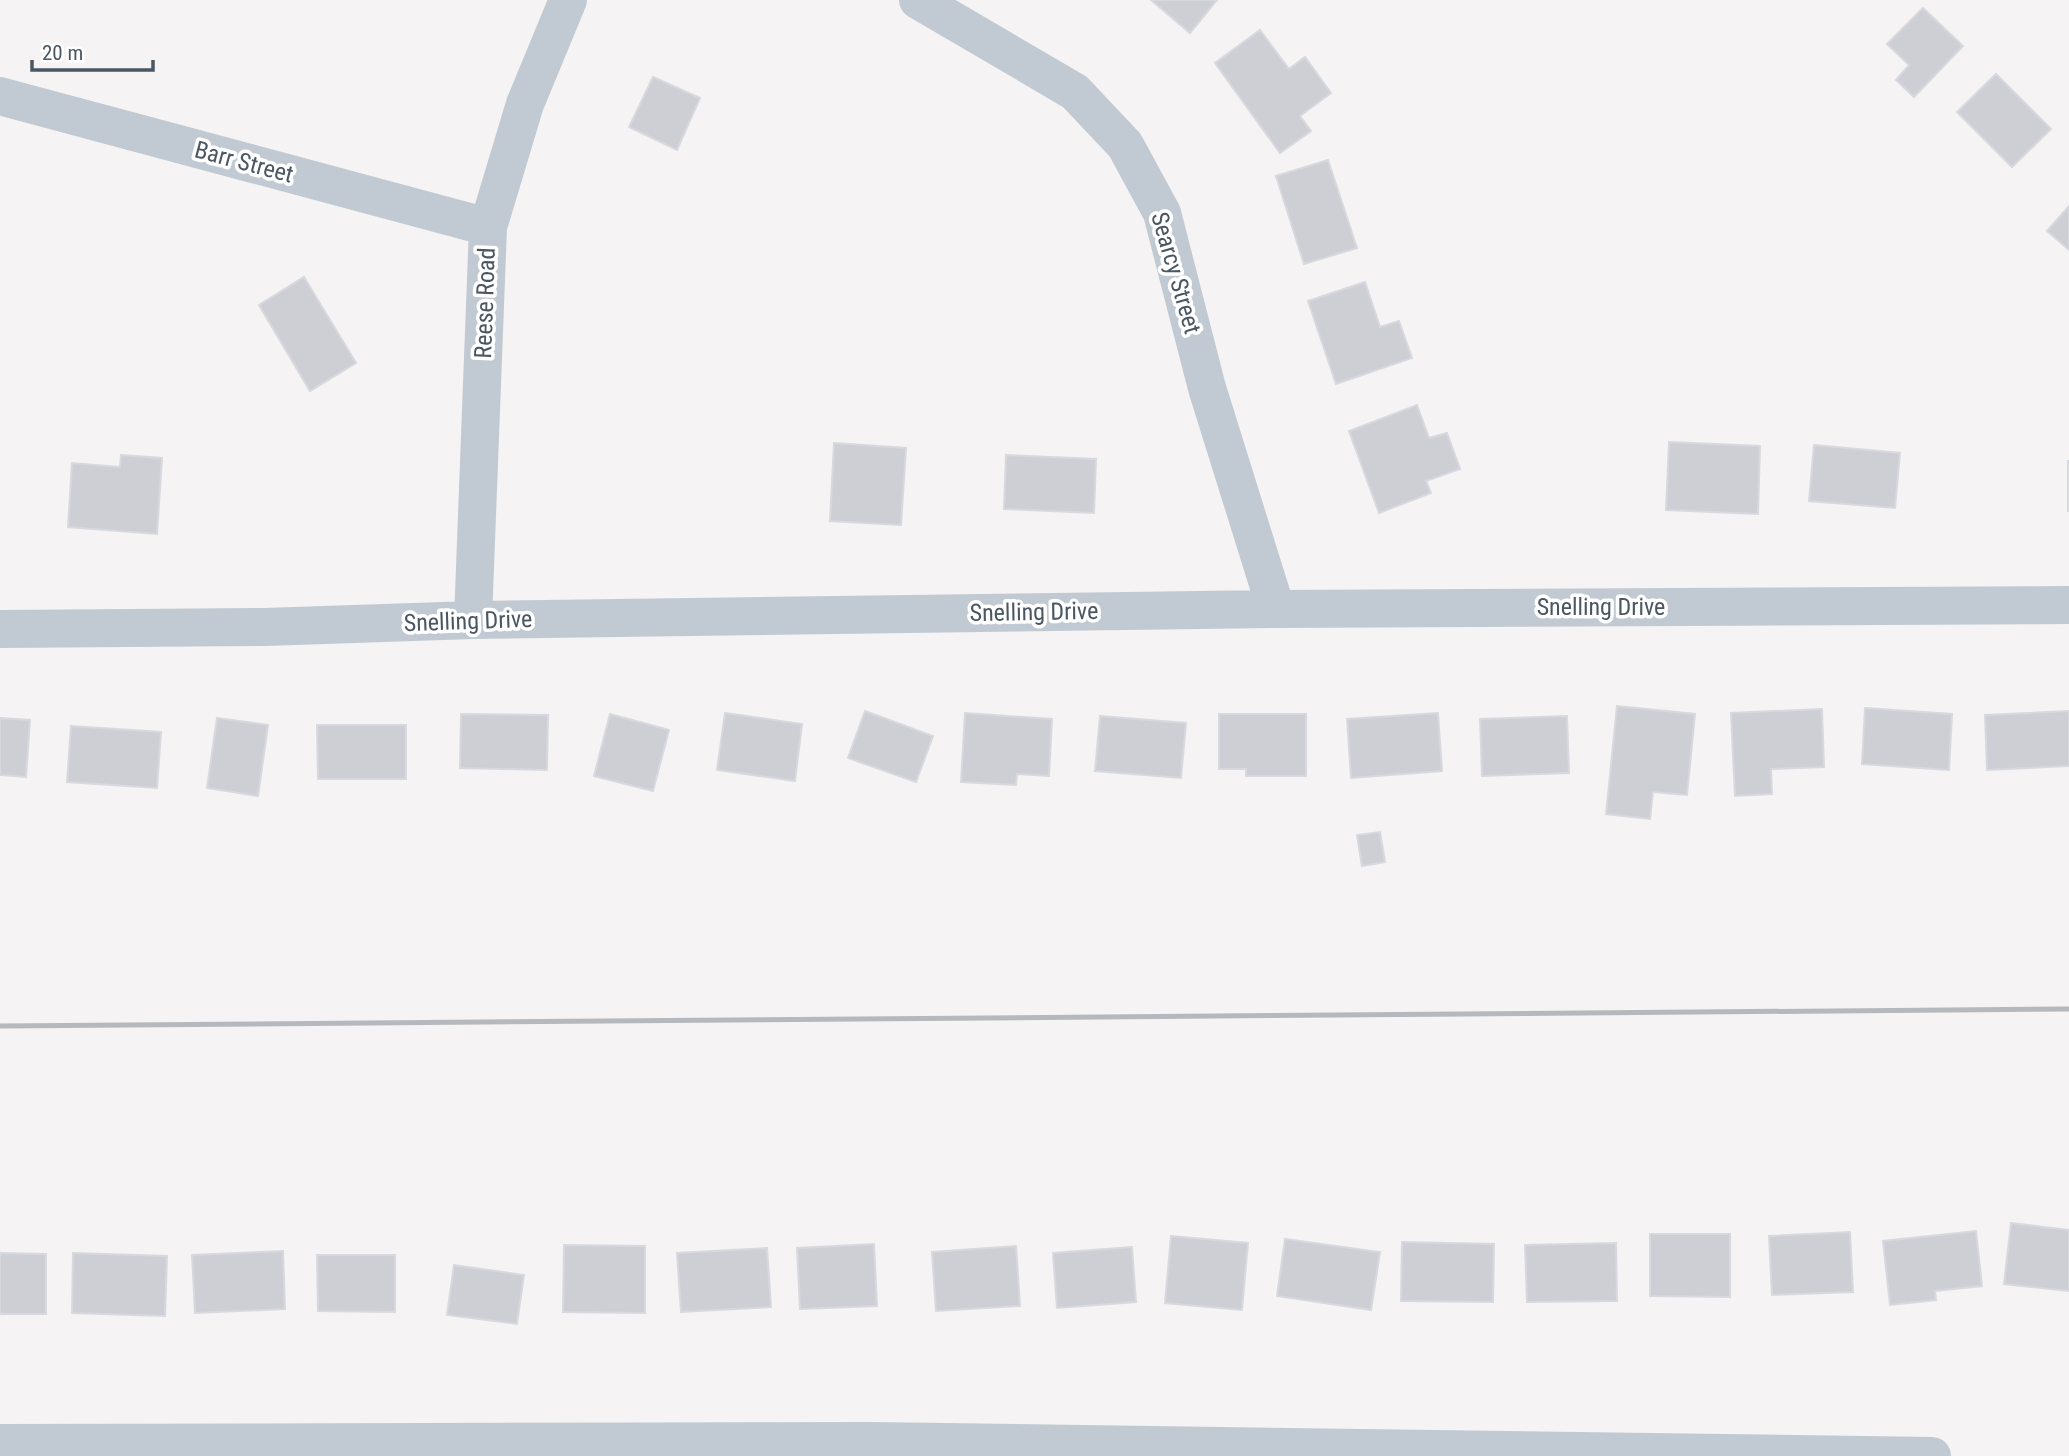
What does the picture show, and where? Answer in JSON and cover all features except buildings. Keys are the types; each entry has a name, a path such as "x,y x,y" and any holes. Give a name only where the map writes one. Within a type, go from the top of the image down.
{"street":[{"name":"Reese Road","path":"473,620 488,227 525,104 568,0"},
{"name":"Searcy Street","path":"918,0 1075,92 1125,145 1162,212 1207,388 1276,608"},
{"name":"Barr Street","path":"0,96 488,227"},
{"name":"Snelling Drive","path":"0,629 265,627 473,620 1276,608 2069,605"},
{"path":"0,1443 1932,1456"}],"railway":[{"path":"0,1026 2069,1009"}]}
